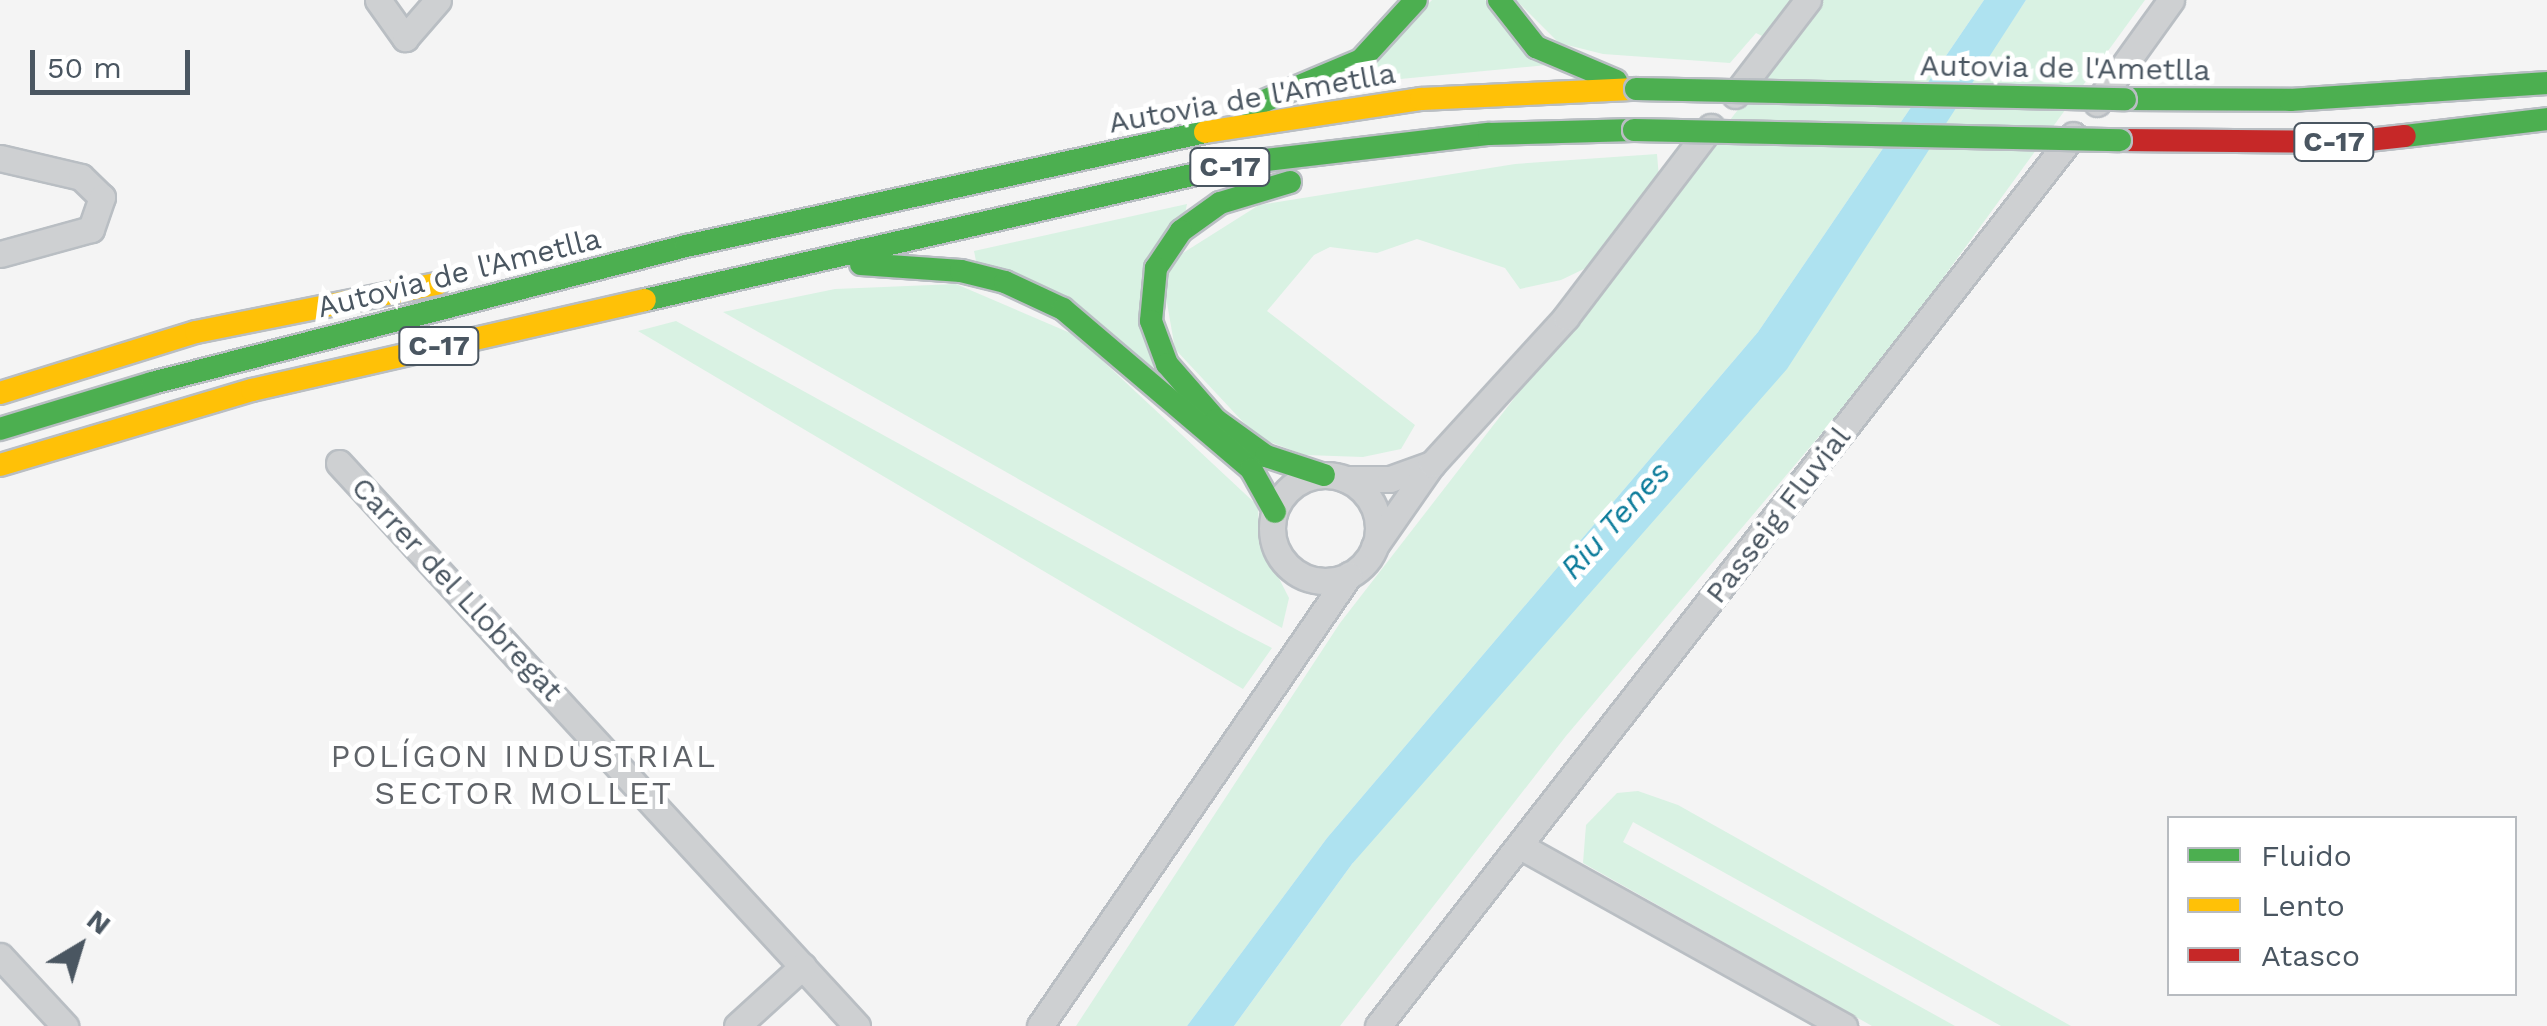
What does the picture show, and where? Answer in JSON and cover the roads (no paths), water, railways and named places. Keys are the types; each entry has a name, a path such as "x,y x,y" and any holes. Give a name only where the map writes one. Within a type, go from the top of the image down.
{"highway":[{"path":"1200,133 1267,97 1361,60 1416,0"},
{"path":"1498,0 1536,47 1636,89"},
{"name":"Autovia de l'Ametlla","path":"0,430 152,383 686,246 1200,133 1421,99 1636,89 2290,100 2547,82"},
{"name":"Autovia de l'Ametlla","path":"0,465 252,390 1249,162 1489,134 1634,130 2350,142 2547,120"},
{"path":"1334,477 1239,440 1167,364 1151,321 1156,268 1181,231 1220,202 1489,134"},
{"path":"0,393 196,332 343,298 623,249 686,246"},
{"path":"834,258 883,270 962,271 1063,309 1250,469 1275,512"},
{"path":"0,476 47,451"}],"street":[{"path":"378,0 405,38 438,0"},
{"path":"1040,1026 1302,636 1374,547 1432,464 1566,317 1808,0"},
{"name":"Passeig Fluvial","path":"1378,1026 2024,203 2171,0"},
{"path":"0,158 81,176 102,197 91,229 0,254"},
{"name":"Carrer del Llobregat","path":"339,463 857,1026"},
{"path":"1302,636 1304,602 1294,570 1275,544 1275,512 1294,485 1334,477 1390,478 1432,464"},
{"path":"1334,477 1374,507 1374,547"},
{"path":"1294,570 1320,580 1349,575"},
{"path":"1520,846 1844,1026"},
{"path":"0,956 65,1026"},
{"path":"737,1026 803,966"}],"water":[{"name":"Riu Tenes","path":"1984,0 2026,0 1787,369 1352,864 1234,1026 1187,1026 1327,838 1758,332"}],"district":[{"name":"POLÍGON INDUSTRIAL SECTOR MOLLET","path":"524,776"}]}
